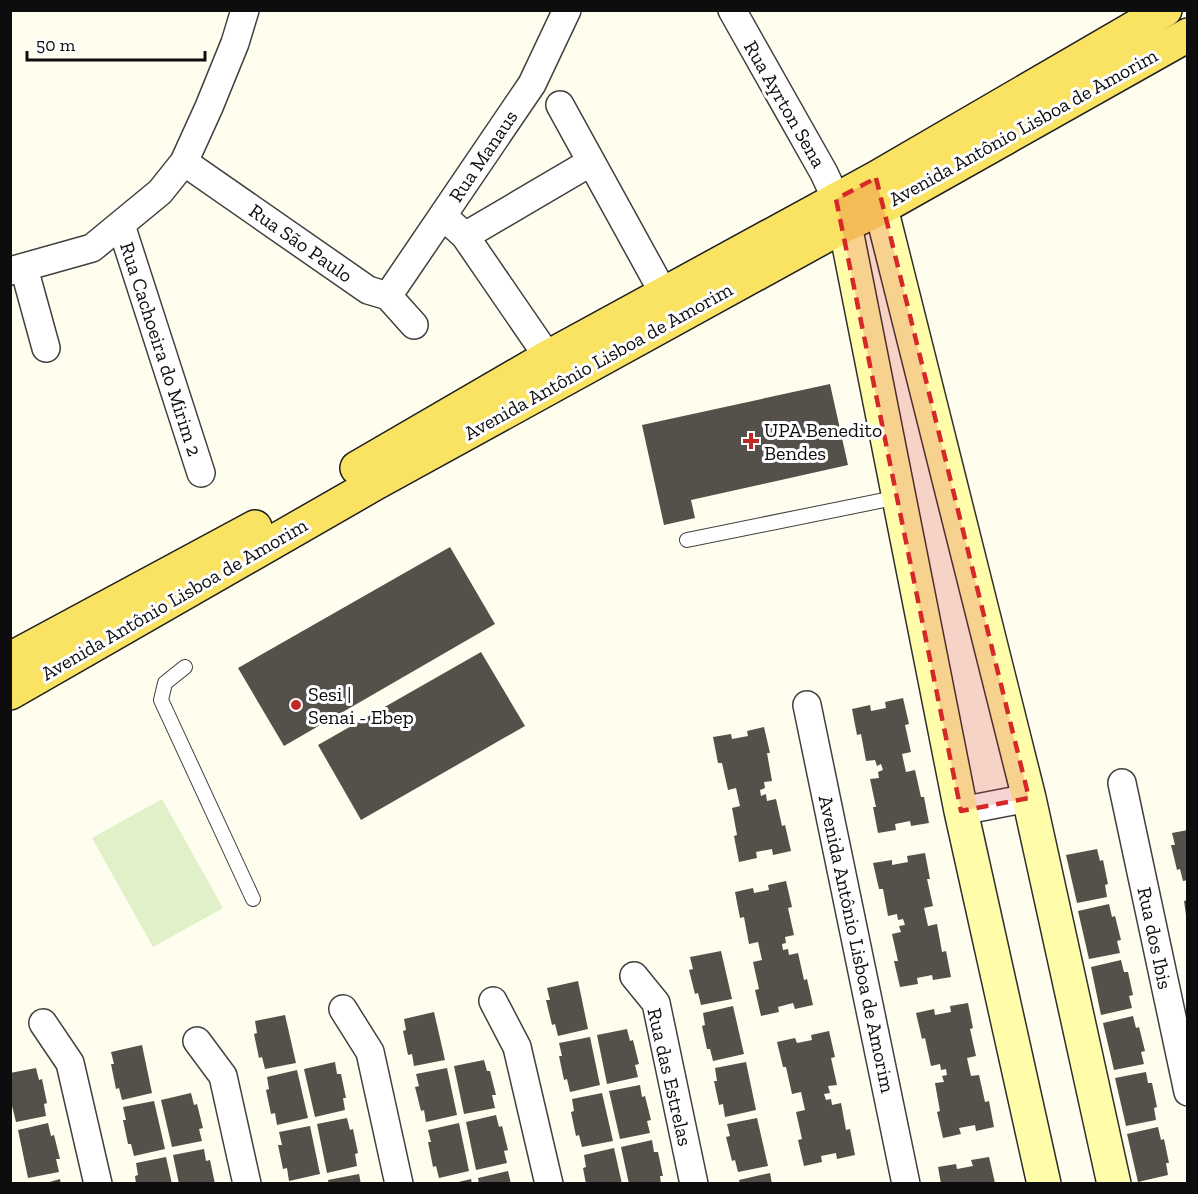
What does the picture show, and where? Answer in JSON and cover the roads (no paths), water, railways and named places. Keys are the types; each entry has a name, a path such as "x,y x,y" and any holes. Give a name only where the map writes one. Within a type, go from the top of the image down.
{"main road":[{"name":"Avenida Antônio Lisboa de Amorim","path":"878,193 1165,10"},
{"name":"Avenida Antônio Lisboa de Amorim","path":"10,659 244,533 548,357 664,294 840,212 1188,35"},
{"name":"Avenida Antônio Lisboa de Amorim","path":"10,693 840,212"}],"street":[{"path":"46,348 17,269 92,248 160,192 184,162 218,86 245,10"},
{"name":"Rua Manaus","path":"388,296 532,84 567,10"},
{"name":"Rua Ayrton Sena","path":"732,10 824,173 840,212"},
{"path":"560,105 664,294"},
{"name":"Rua São Paulo","path":"184,162 368,290 388,296 414,325"},
{"path":"465,236 591,162"},
{"path":"878,193 1029,798 1114,1184"},
{"path":"840,212 961,811 1044,1184"},
{"path":"443,216 465,236 548,357"},
{"name":"Rua Cachoeira do Mirim 2","path":"121,225 201,473"},
{"name":"Avenida Antônio Lisboa de Amorim","path":"807,705 906,1184"},
{"name":"Rua dos Ibis","path":"1122,783 1188,1092"},
{"path":"961,811 1029,798"},
{"name":"Rua das Estrelas","path":"634,976 656,1003 694,1184"},
{"path":"493,1001 516,1047 549,1184"},
{"path":"344,1009 370,1052 399,1184"},
{"path":"43,1023 70,1063 98,1184"},
{"path":"197,1041 223,1076 247,1184"}],"lane":[{"path":"687,540 899,497"},
{"path":"185,667 165,683 161,700 253,899"}],"place":[{"name":"UPA Benedito Bendes","path":"751,441"},
{"name":"Sesi | Senai - Ebep","path":"296,705"}]}
